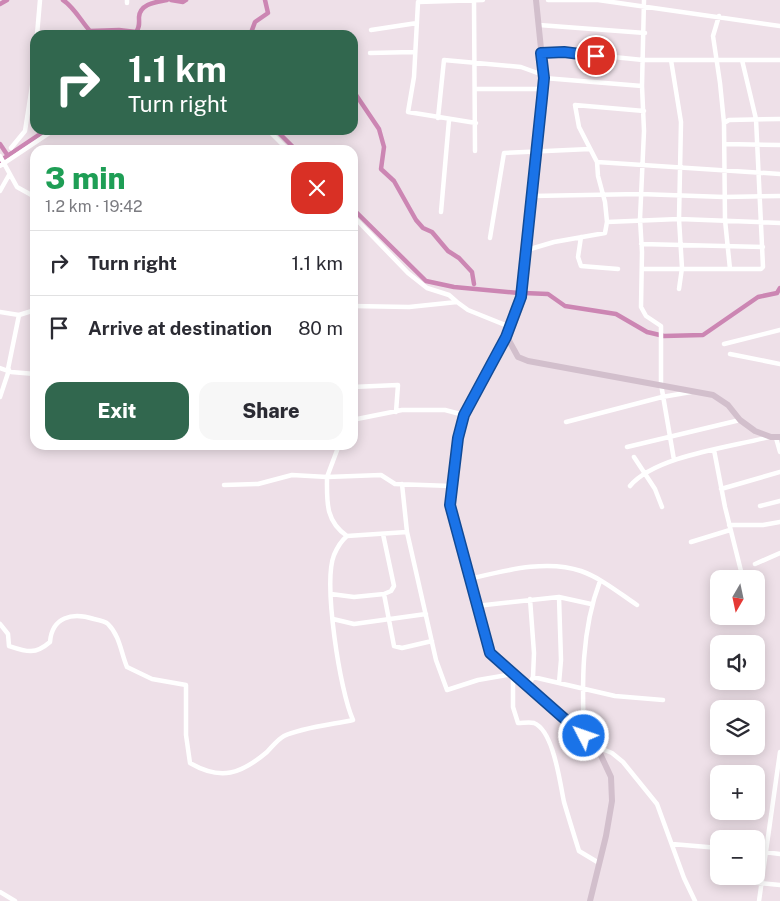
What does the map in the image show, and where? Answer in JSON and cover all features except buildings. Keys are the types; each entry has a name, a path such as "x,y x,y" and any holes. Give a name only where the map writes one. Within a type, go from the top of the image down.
{"street":[{"path":"37,30 40,0"},
{"path":"476,123 408,112 414,77 418,2 483,0"},
{"path":"536,0 544,76 521,297 506,337 464,415 458,438 450,505 453,523 490,653 597,747 605,760 613,790 606,836 590,901"},
{"path":"548,0 598,0 780,26"},
{"path":"644,0 645,33 642,86 644,111 640,194 642,244 641,307 646,316 661,326 662,397 674,460"},
{"path":"474,1 475,151"},
{"path":"719,16 712,36 720,83 724,123 724,197 730,268"},
{"path":"371,30 417,23"},
{"path":"539,25 645,33"},
{"path":"370,53 414,52"},
{"path":"541,53 564,52 644,60 780,60"},
{"path":"438,118 444,60 521,67 544,76 642,86"},
{"path":"671,60 681,122 679,219 682,268 679,290"},
{"path":"642,269 763,268 756,119 742,60"},
{"path":"476,89 543,89"},
{"path":"12,148 25,131 30,98"},
{"path":"527,250 605,233 607,222 597,162 579,127 575,105 644,111"},
{"path":"724,123 729,120 780,119"},
{"path":"441,212 449,120"},
{"path":"32,145 46,135"},
{"path":"273,135 283,145"},
{"path":"725,144 780,145"},
{"path":"3,164 30,146"},
{"path":"490,238 504,154 590,149"},
{"path":"0,156 17,187 30,194"},
{"path":"597,162 724,172 780,174"},
{"path":"0,192 9,175"},
{"path":"532,196 603,194 679,194 724,197 780,196"},
{"path":"607,222 640,219 679,219 780,223"},
{"path":"358,221 408,273 427,288 449,295 468,310 510,327"},
{"path":"581,237 578,257 581,266 618,269"},
{"path":"642,244 763,247"},
{"path":"358,306 408,307 457,302"},
{"path":"0,312 19,315 30,312"},
{"path":"0,396 8,370 19,315"},
{"path":"724,344 780,330"},
{"path":"506,337 518,357 528,361 713,395 728,404 740,420 755,431 776,437"},
{"path":"730,354 780,364"},
{"path":"0,368 30,373"},
{"path":"358,387 398,385 396,412"},
{"path":"566,422 662,397 699,391"},
{"path":"358,419 396,412 445,410 464,415"},
{"path":"627,447 740,420"},
{"path":"630,486 645,472 674,460 776,437"},
{"path":"776,437 780,452"},
{"path":"337,450 327,477 329,516 334,525 347,536"},
{"path":"714,450 721,489 741,570"},
{"path":"634,457 645,472 662,508"},
{"path":"721,489 780,472"},
{"path":"224,485 258,484 292,475 327,477 381,475 395,484 451,486"},
{"path":"402,484 408,532 436,660 447,690 478,680 513,674"},
{"path":"760,506 780,501"},
{"path":"691,542 730,528 780,522"},
{"path":"0,624 8,634 9,646 25,651 40,650 50,642 51,631 60,620 70,617 87,617 107,622 117,636 127,667 152,679 186,685 186,735 190,763 204,771 223,775 238,771 256,760 284,736 353,720 348,711 333,619 333,556 341,541 347,536 408,532"},
{"path":"332,594 354,597 384,594 391,591 394,586 383,534"},
{"path":"755,564 780,553"},
{"path":"469,579 537,566 560,567 581,571 637,605"},
{"path":"584,736 583,689 586,634 591,604 600,581"},
{"path":"384,594 394,646 402,648 432,641"},
{"path":"476,606 530,598 559,597 591,604"},
{"path":"559,597 561,660 559,683"},
{"path":"528,687 533,678 534,653 530,598"},
{"path":"333,619 354,624 426,614"},
{"path":"513,674 513,707 518,723 533,723 538,727 548,743 557,763 564,800 579,851 599,863"},
{"path":"533,678 615,696 663,700"},
{"path":"597,747 606,749 623,762 657,804 684,878 695,901"},
{"path":"765,862 780,752"},
{"path":"672,844 710,847"},
{"path":"766,852 780,854"},
{"path":"765,883 780,885"},
{"path":"759,901 763,885"},
{"path":"0,892 15,901"}],"waterway":[{"path":"0,4 7,0"},
{"path":"63,0 74,10 89,30"},
{"path":"137,30 142,9 150,4 167,0"},
{"path":"171,0 183,2 186,0"},
{"path":"252,30 255,22 268,13 265,0"},
{"path":"358,98 379,129 384,147 381,169 394,181 416,220 423,228 432,232 448,251 459,258 472,272 474,284"},
{"path":"0,161 39,135"},
{"path":"281,135 291,145"},
{"path":"0,144 8,156"},
{"path":"358,214 426,281 454,287 519,293"},
{"path":"524,293 548,294 565,306 616,314 647,332 664,336 703,335 758,297 777,293 780,288"}],"route":[{"path":"584,736 490,653 453,523 450,505 458,438 464,415 494,356 506,337 521,297 544,78 541,53 564,52 596,56"}]}
